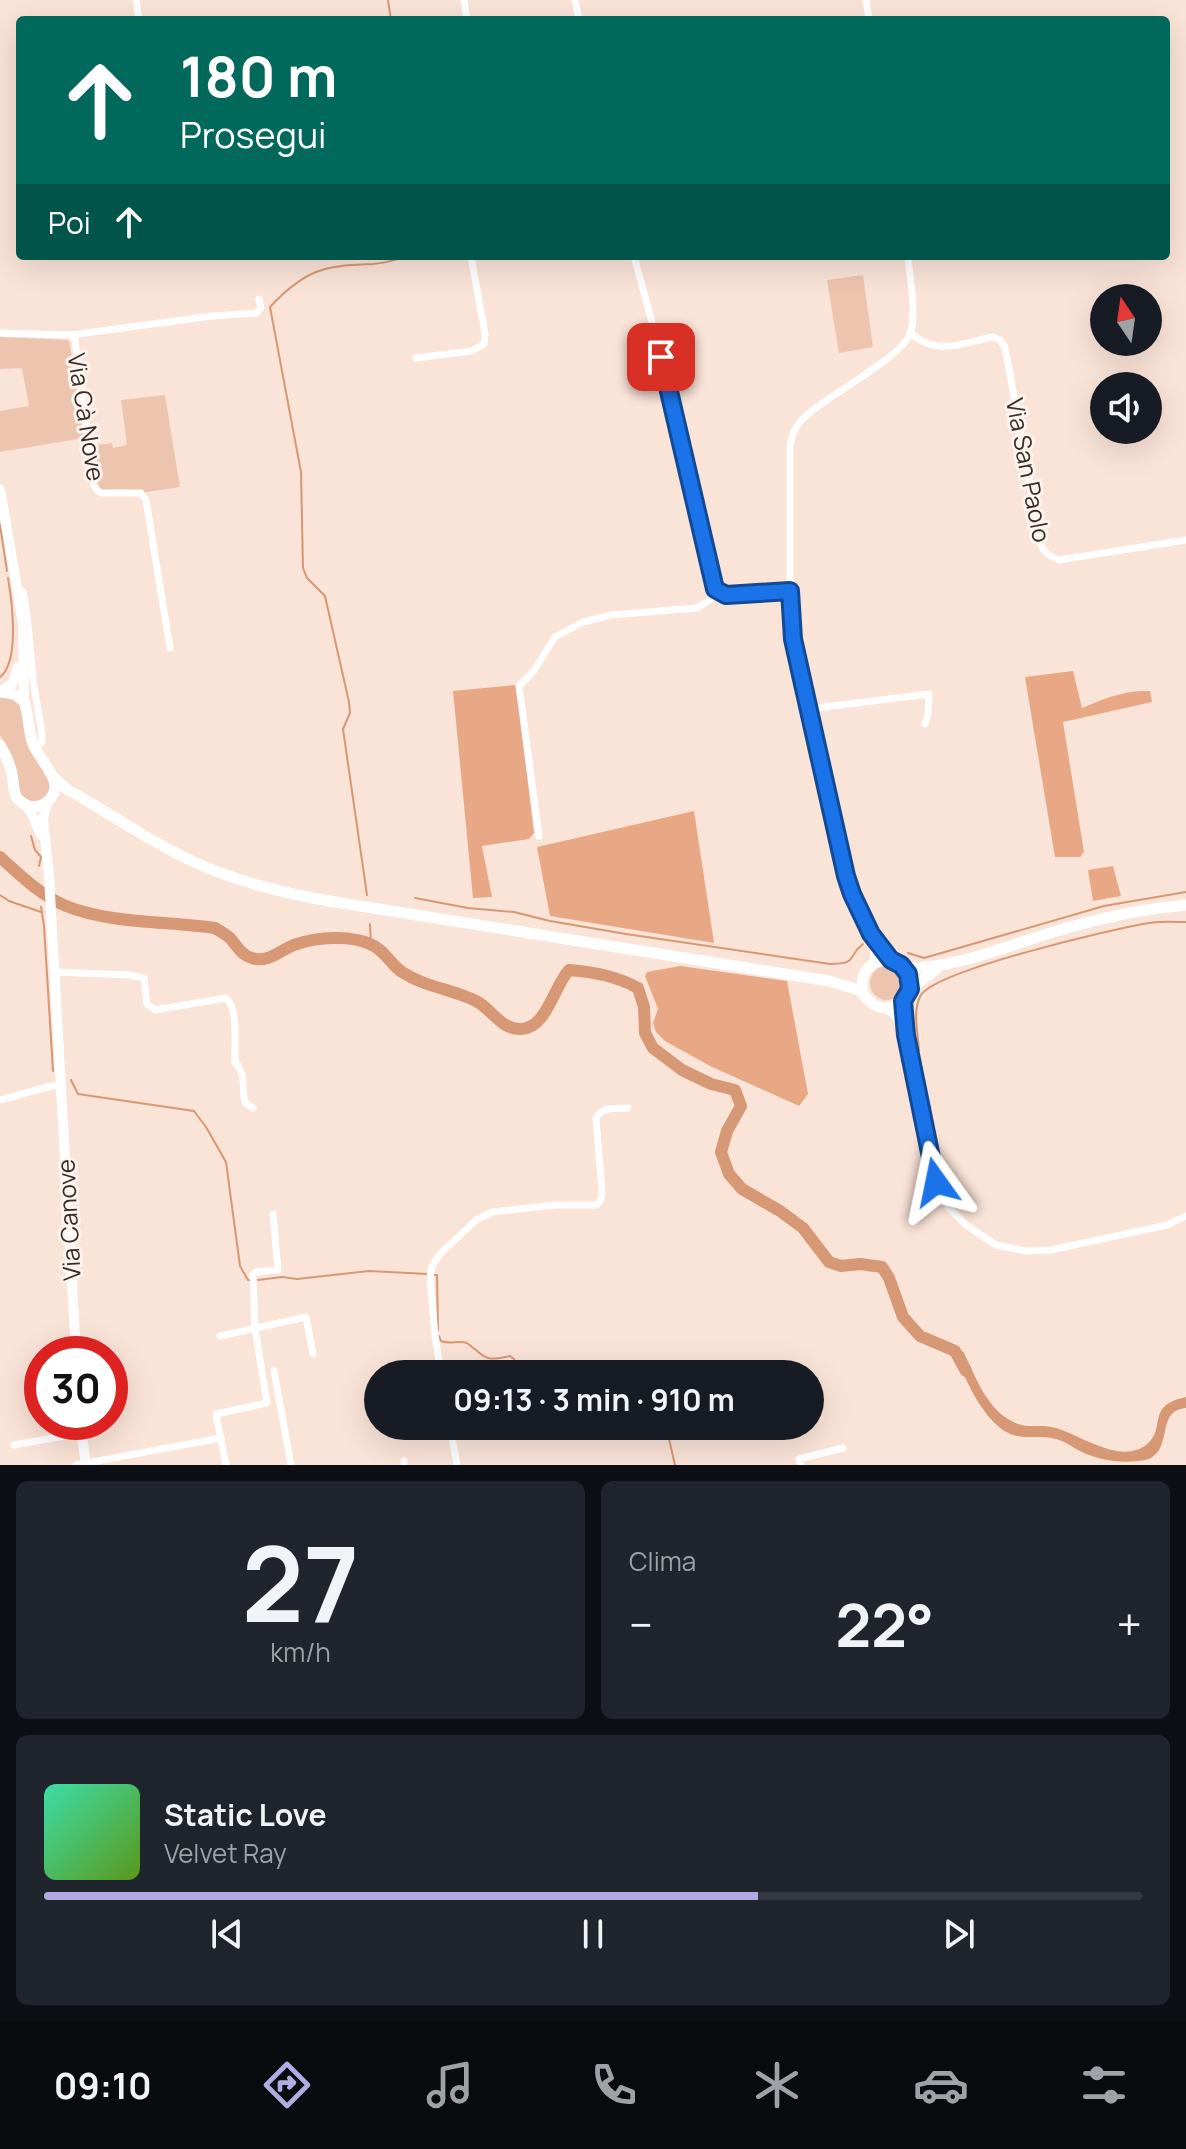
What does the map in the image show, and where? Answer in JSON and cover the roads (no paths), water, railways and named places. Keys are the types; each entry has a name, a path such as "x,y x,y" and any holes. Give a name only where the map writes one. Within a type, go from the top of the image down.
{"main road":[{"path":"1,691 14,694 24,701 34,746 59,784 140,834 194,862 244,881 295,895 829,981 859,990 872,1003 883,1008 891,1008 903,1001 910,989 939,967"},
{"path":"0,745 7,756 15,793 25,804 37,806 49,800 66,798 101,808"},
{"path":"49,800 55,789 54,778"},
{"path":"904,968 939,967 1054,932 1142,911 1186,905"},
{"path":"829,981 891,960 908,974 910,989"},
{"path":"867,999 862,986 869,968"}],"street":[{"path":"416,358 472,351 484,344 485,334 472,260"},
{"path":"539,836 519,686 533,672 555,637 583,622 611,615 697,608 711,599 715,589 669,385 635,260"},
{"path":"891,960 871,934 846,876 793,639 790,445 799,422 894,353 910,333 912,302 908,260"},
{"name":"Via Cà Nove","path":"0,333 71,335 256,313 261,308 259,299"},
{"name":"Via San Paolo","path":"910,333 922,343 935,347 993,337 1005,347 1037,523 1046,555 1059,560 1186,540"},
{"name":"Via Cà Nove","path":"71,335 75,340 94,485 101,493 141,493 146,500 170,648"},
{"path":"0,489 23,623 24,701"},
{"path":"715,589 726,595 790,591"},
{"path":"23,591 33,682 42,728 42,742 34,746"},
{"path":"1,691 9,688 16,678 24,642"},
{"path":"809,709 929,694 925,724"},
{"name":"Via Canove","path":"49,800 43,818 49,876 75,1336"},
{"name":"Via Canove","path":"25,804 35,820 47,852"},
{"path":"869,968 874,955 871,934"},
{"path":"54,972 144,978 147,1004 155,1010 226,998 234,1010 235,1062 244,1076 242,1093 245,1103 253,1108"},
{"path":"903,1001 906,1035 936,1182 948,1207 987,1241 1026,1251 1051,1250 1167,1225 1186,1216"},
{"path":"883,1008 892,1012 906,1035"},
{"path":"0,1100 60,1086"},
{"path":"439,1360 430,1275 439,1255 476,1220 492,1212 555,1205 597,1205 602,1192 596,1119 604,1109 628,1108"},
{"path":"267,1403 255,1328 253,1275 278,1270 273,1214"},
{"path":"220,1336 306,1317 313,1354"},
{"path":"274,1371 291,1465"},
{"path":"226,1465 216,1414 279,1400"},
{"path":"82,1440 83,1465 221,1438"},
{"path":"14,1445 34,1440"},
{"path":"453,1440 457,1465"},
{"path":"801,1465 799,1459 843,1448"}],"waterway":[{"path":"388,0 390,16"},
{"path":"367,895 343,729 350,713 349,702 325,596 307,578 303,568 301,472 270,307 291,287 316,272 395,260"},
{"path":"0,525 7,571"},
{"path":"0,677 6,669 12,645 8,578"},
{"path":"31,836 35,850 41,857 39,866"},
{"path":"0,857 39,890 66,906 120,919 215,928 252,958 264,959 291,946 314,940 344,938 362,941 375,946 398,969 411,977 476,1001 502,1023 514,1028 530,1027 537,1022 569,970 605,975 638,988 644,1007 645,1033 653,1048 682,1070 711,1084 735,1090 741,1106 727,1131 721,1152 729,1174 742,1189 803,1228 829,1262 841,1266 860,1264 882,1267 903,1317 920,1336 955,1351 966,1371"},
{"path":"908,953 924,958 1104,906 1186,892"},
{"path":"0,895 41,912"},
{"path":"415,898 468,908 514,912 626,934 830,964 849,961 863,944"},
{"path":"41,907 53,1071"},
{"path":"915,1054 919,1050 916,1022 918,1001 934,985 991,963 1100,933 1149,923 1186,922"},
{"path":"370,924 371,944"},
{"path":"71,1080 78,1094 194,1111 226,1162 240,1266 251,1280"},
{"path":"258,1280 369,1271 428,1274"},
{"path":"434,1275 437,1275 438,1330"},
{"path":"439,1336 444,1342 467,1343 486,1357 510,1356 515,1360"},
{"path":"669,1440 675,1465"}]}
